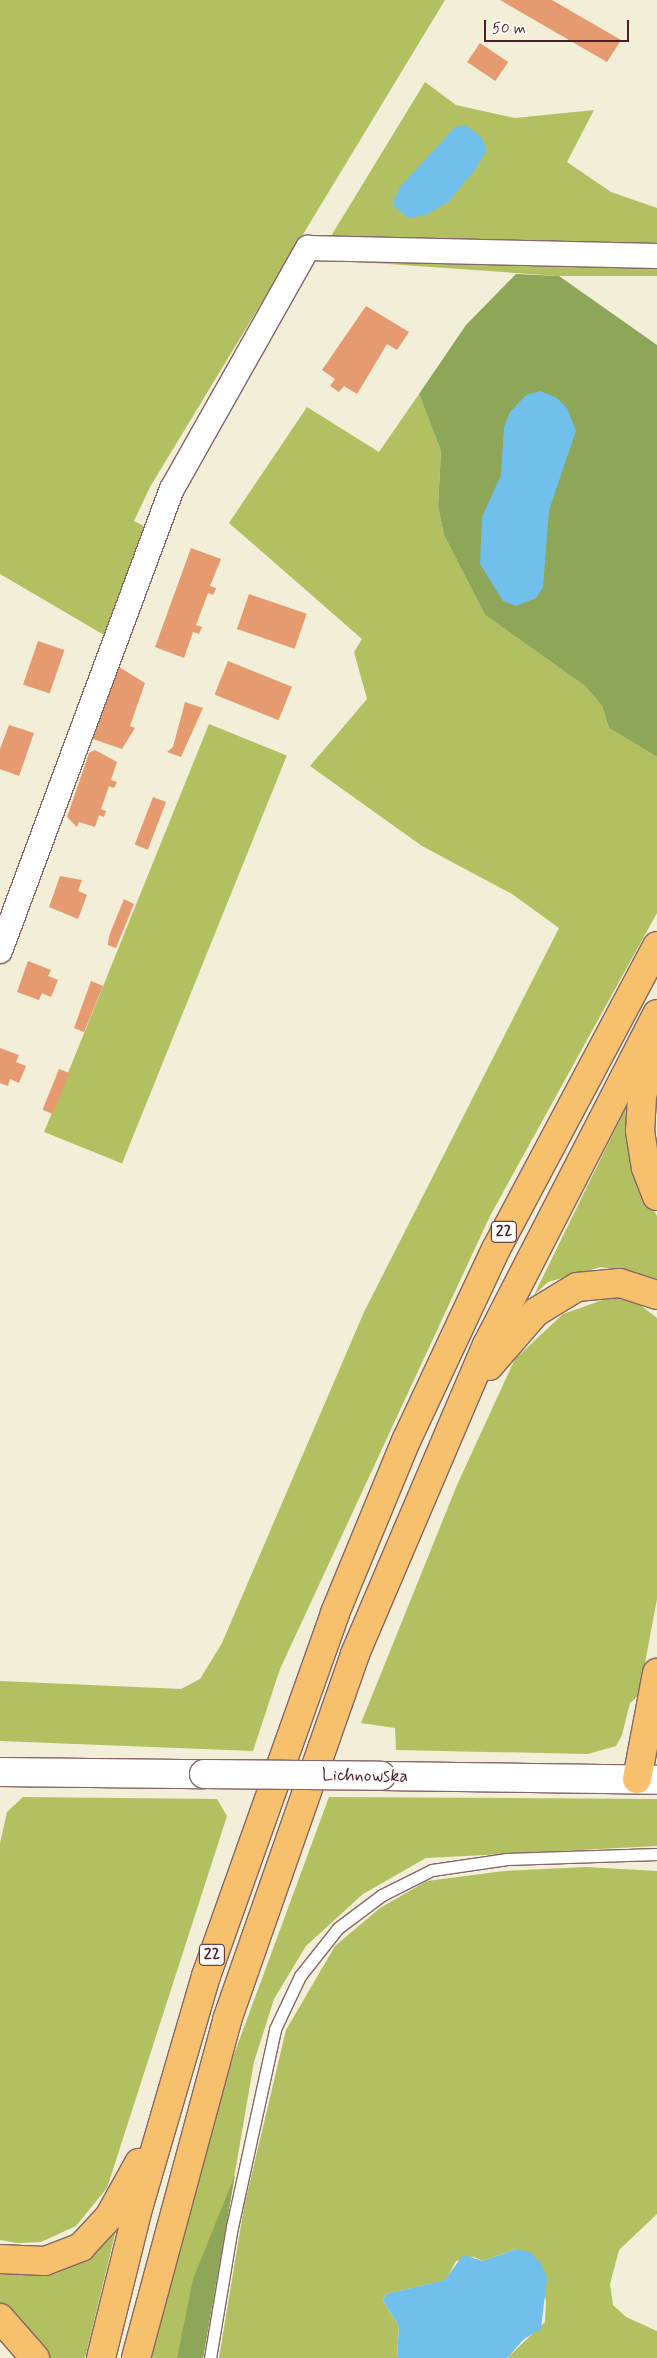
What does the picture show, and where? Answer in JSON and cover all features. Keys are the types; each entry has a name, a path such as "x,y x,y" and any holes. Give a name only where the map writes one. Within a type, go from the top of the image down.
{"main road":[{"name":"22","path":"101,2358 164,2118 224,1919 282,1752 382,1499 515,1210 657,946"},
{"name":"22","path":"136,2358 194,2133 271,1883 368,1621 461,1400 550,1215 657,1014"},
{"path":"657,1044 642,1096 640,1130 646,1168 657,1196"},
{"name":"22","path":"461,1400 536,1312 577,1287 620,1282 657,1295"},
{"path":"647,1780 657,1673"},
{"path":"0,2259 46,2261 91,2239 121,2197 164,2118"},
{"path":"0,2318 35,2358"}],"street":[{"path":"0,951 172,490 308,248 657,256"},
{"name":"Lichnowska","path":"0,1772 647,1780"}],"lane":[{"path":"210,2358 232,2227 275,2029 300,1976 338,1928 382,1895 432,1870 507,1859 657,1854"}],"green space":[{"path":"0,0 445,0 150,487 134,521 144,526 104,635 0,574"},
{"path":"425,82 456,105 515,118 594,110 567,162 611,192 657,208 657,276 559,276 317,259"},
{"path":"516,274 559,276 657,345 657,757 609,728 602,706 585,686 485,615 444,535 438,506 441,451 419,394 466,325"},
{"path":"419,394 441,451 438,506 444,535 485,615 585,686 602,706 609,728 657,757 657,913 490,1216 280,1669 253,1751 0,1741 0,1681 181,1689 200,1679 222,1643 364,1312 559,928 512,894 422,846 310,766 367,699 354,652 362,639 229,523 307,407 379,452"},
{"path":"209,724 287,755 122,1163 44,1132"},
{"path":"632,1095 643,1190 657,1216 657,1279 601,1267 548,1282 534,1295"},
{"path":"611,1297 639,1304 657,1318 657,1599 639,1695 630,1703 622,1735 616,1746 588,1754 396,1750 395,1728 361,1723 457,1485 515,1359 563,1314"},
{"path":"23,1797 217,1799 227,1816 107,2188 76,2226 41,2242 17,2243 0,2240 0,1843 7,1812"},
{"path":"329,1797 657,1799 657,1846 426,1858 363,1894 306,1946 274,1999 254,2062 203,2358 149,2358 219,2095"},
{"path":"586,1867 657,1871 657,2214 619,2250 610,2284 613,2305 626,2317 657,2331 657,2358 507,2358 545,2322 546,2300 516,2249 483,2261 474,2257 456,2261 446,2280 386,2294 383,2301 399,2326 397,2358 219,2358 244,2207 286,2030 335,1946 380,1908 427,1881 504,1871"},
{"path":"235,2175 203,2358 177,2358 193,2279"},
{"path":"116,2230 85,2358 49,2358 0,2304 0,2269"}],"water":[{"path":"466,125 481,137 487,150 474,171 448,202 426,215 407,218 392,204 400,187 455,127"},
{"path":"540,391 557,398 567,408 576,431 549,510 543,587 536,598 516,606 503,601 480,564 482,517 501,475 504,427 510,412 526,395"},
{"path":"516,2249 530,2252 541,2263 547,2278 541,2329 524,2339 507,2358 397,2358 399,2326 383,2301 386,2294 445,2280 463,2255 483,2261"}],"building":[{"path":"500,0 552,0 621,40 607,62"},
{"path":"480,43 508,62 495,81 467,62"},
{"path":"366,306 409,332 397,350 387,344 357,394 344,386 339,392 330,386 335,379 322,370"},
{"path":"191,548 221,559 210,586 216,588 213,595 208,593 196,625 202,627 199,634 193,632 184,658 155,647"},
{"path":"249,594 307,614 295,649 237,629"},
{"path":"38,641 64,650 49,694 23,684"},
{"path":"228,661 292,687 278,720 215,694"},
{"path":"119,667 145,683 130,726 135,728 122,749 93,739"},
{"path":"185,702 203,708 181,757 167,752 173,747"},
{"path":"9,725 34,733 19,776 0,769 0,749"},
{"path":"95,750 117,762 111,780 117,782 114,788 109,786 101,809 106,811 104,817 99,815 95,827 79,822 77,827 67,817 89,753"},
{"path":"153,797 166,802 148,850 135,845"},
{"path":"60,876 82,880 78,891 87,895 78,919 49,907"},
{"path":"124,899 134,904 116,948 108,945 109,936"},
{"path":"28,961 51,970 48,976 58,980 51,997 42,993 39,1000 17,992"},
{"path":"91,981 103,986 84,1032 74,1028"},
{"path":"0,1048 19,1055 16,1062 26,1066 19,1083 10,1079 8,1086 0,1083"},
{"path":"59,1069 69,1073 53,1114 43,1110"}]}
